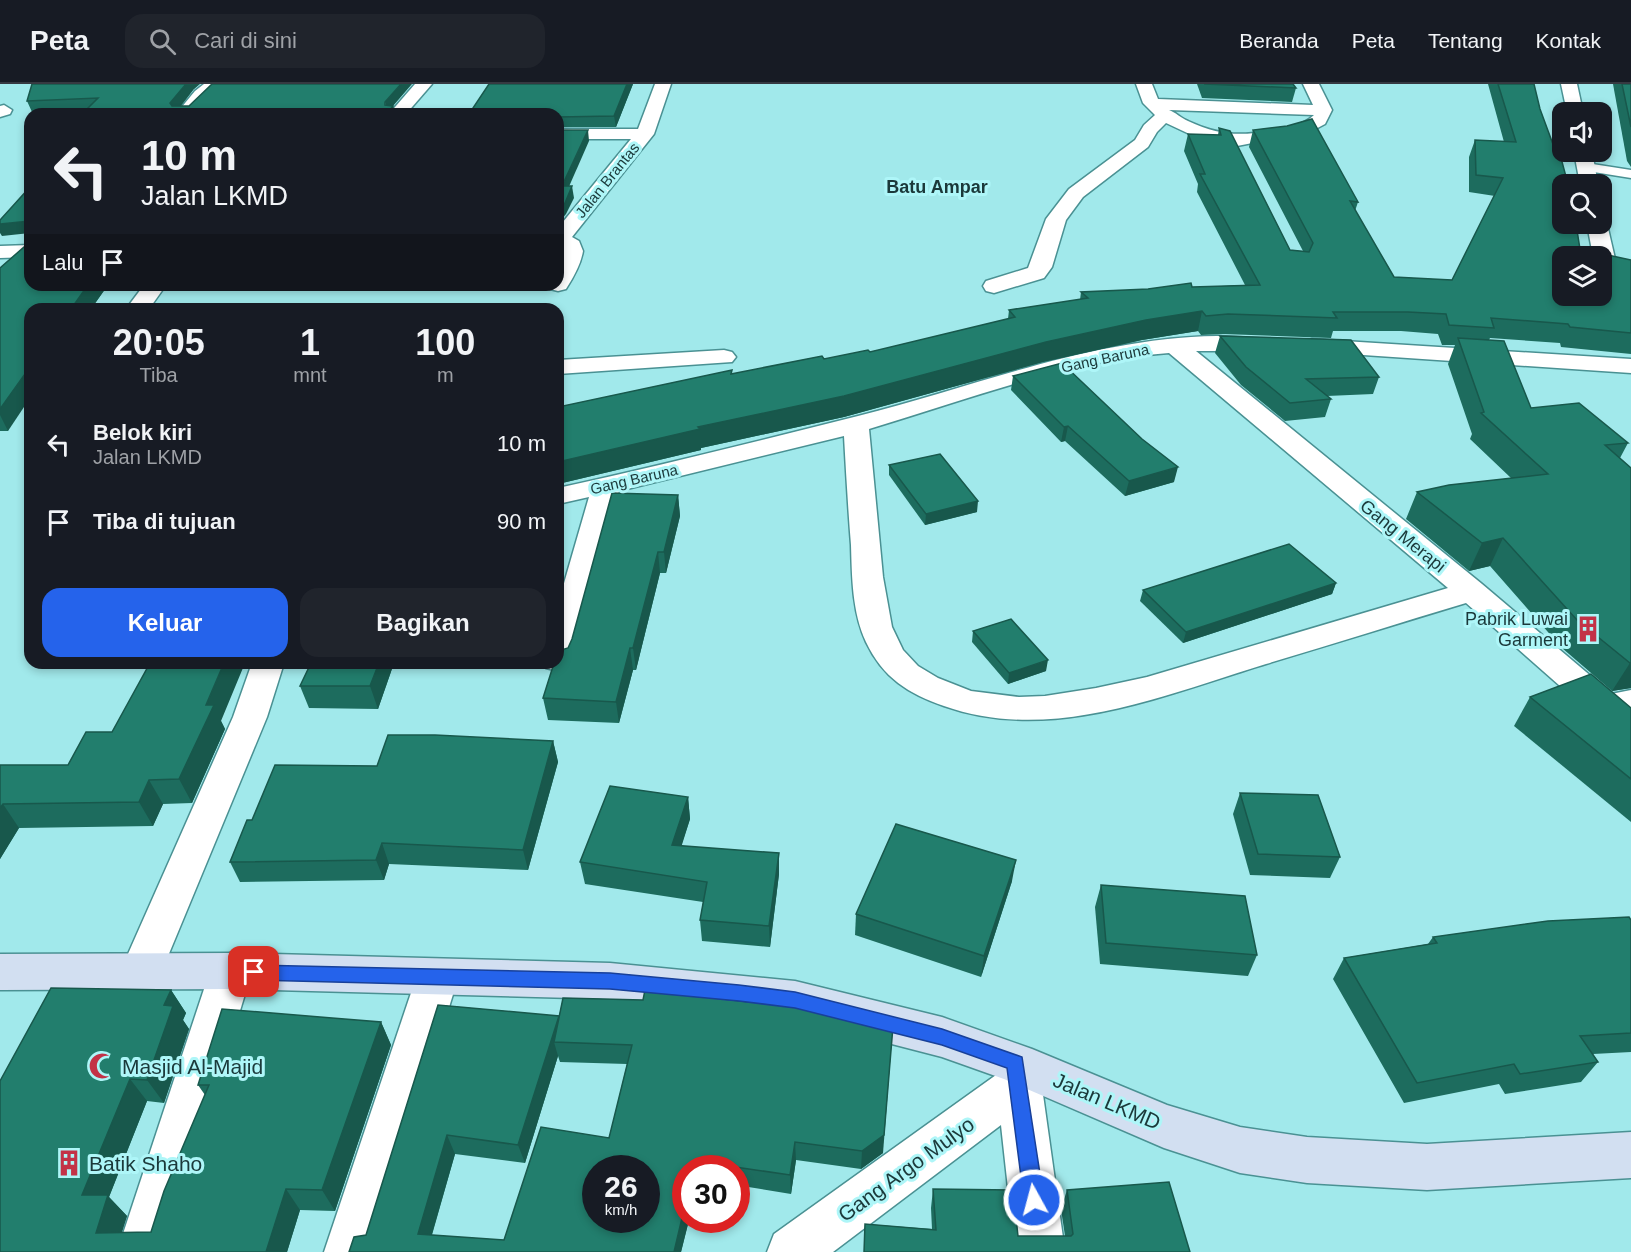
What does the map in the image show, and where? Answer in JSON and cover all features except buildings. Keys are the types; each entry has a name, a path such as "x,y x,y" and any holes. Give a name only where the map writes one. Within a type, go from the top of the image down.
{"street":[{"path":"188,108 201,94 215,84"},
{"path":"402,108 424,84"},
{"name":"Jalan Brantas","path":"564,233 645,134 663,84"},
{"path":"1144,84 1159,109 1205,134 1235,141 1263,138 1307,128 1318,121 1324,110"},
{"path":"1311,84 1324,110"},
{"path":"1569,84 1573,102"},
{"path":"1159,109 1324,110"},
{"path":"994,286 1036,273 1041,267 1056,219 1076,194 1142,143 1159,109"},
{"path":"564,134 645,134"},
{"path":"1235,141 1245,161"},
{"path":"564,240 569,241 574,253 564,272"},
{"path":"0,252 24,250"},
{"name":"Gang Baruna","path":"564,495 856,424 1079,362 1143,348 1174,345 1289,345 1523,357 1631,366"},
{"name":"Gang Merapi","path":"1174,345 1471,591 1631,729"},
{"path":"564,368 724,357"},
{"path":"856,424 869,595 880,633 890,655 914,681 953,698 978,705 1008,710 1038,710 1100,700 1149,688 1471,591"},
{"path":"564,639 607,485"},
{"path":"141,972 250,717 266,669"},
{"name":"Jalan LKMD","path":"0,972 231,972 610,981 795,1000 942,1037 1018,1074 1164,1126 1240,1150 1307,1161 1427,1167 1631,1155"},
{"path":"142,1252 231,972"},
{"path":"349,1252 437,978"},
{"path":"1018,1074 1040,1252"},
{"name":"Gang Argo Mulyo","path":"792,1252 1018,1074"}],"lane":[{"path":"1586,168 1631,174"},
{"path":"1600,704 1631,699"}],"place":[{"name":"Pabrik Luwai Garment","path":"1588,629"},
{"name":"Masjid Al-Majid","path":"102,1066"},
{"name":"Batik Shaho","path":"69,1163"}],"district":[{"name":"Batu Ampar","path":"937,187"}],"route":[{"path":"254,972 610,981 739,993 795,1000 942,1037 1016,1063 1034,1200"}]}
